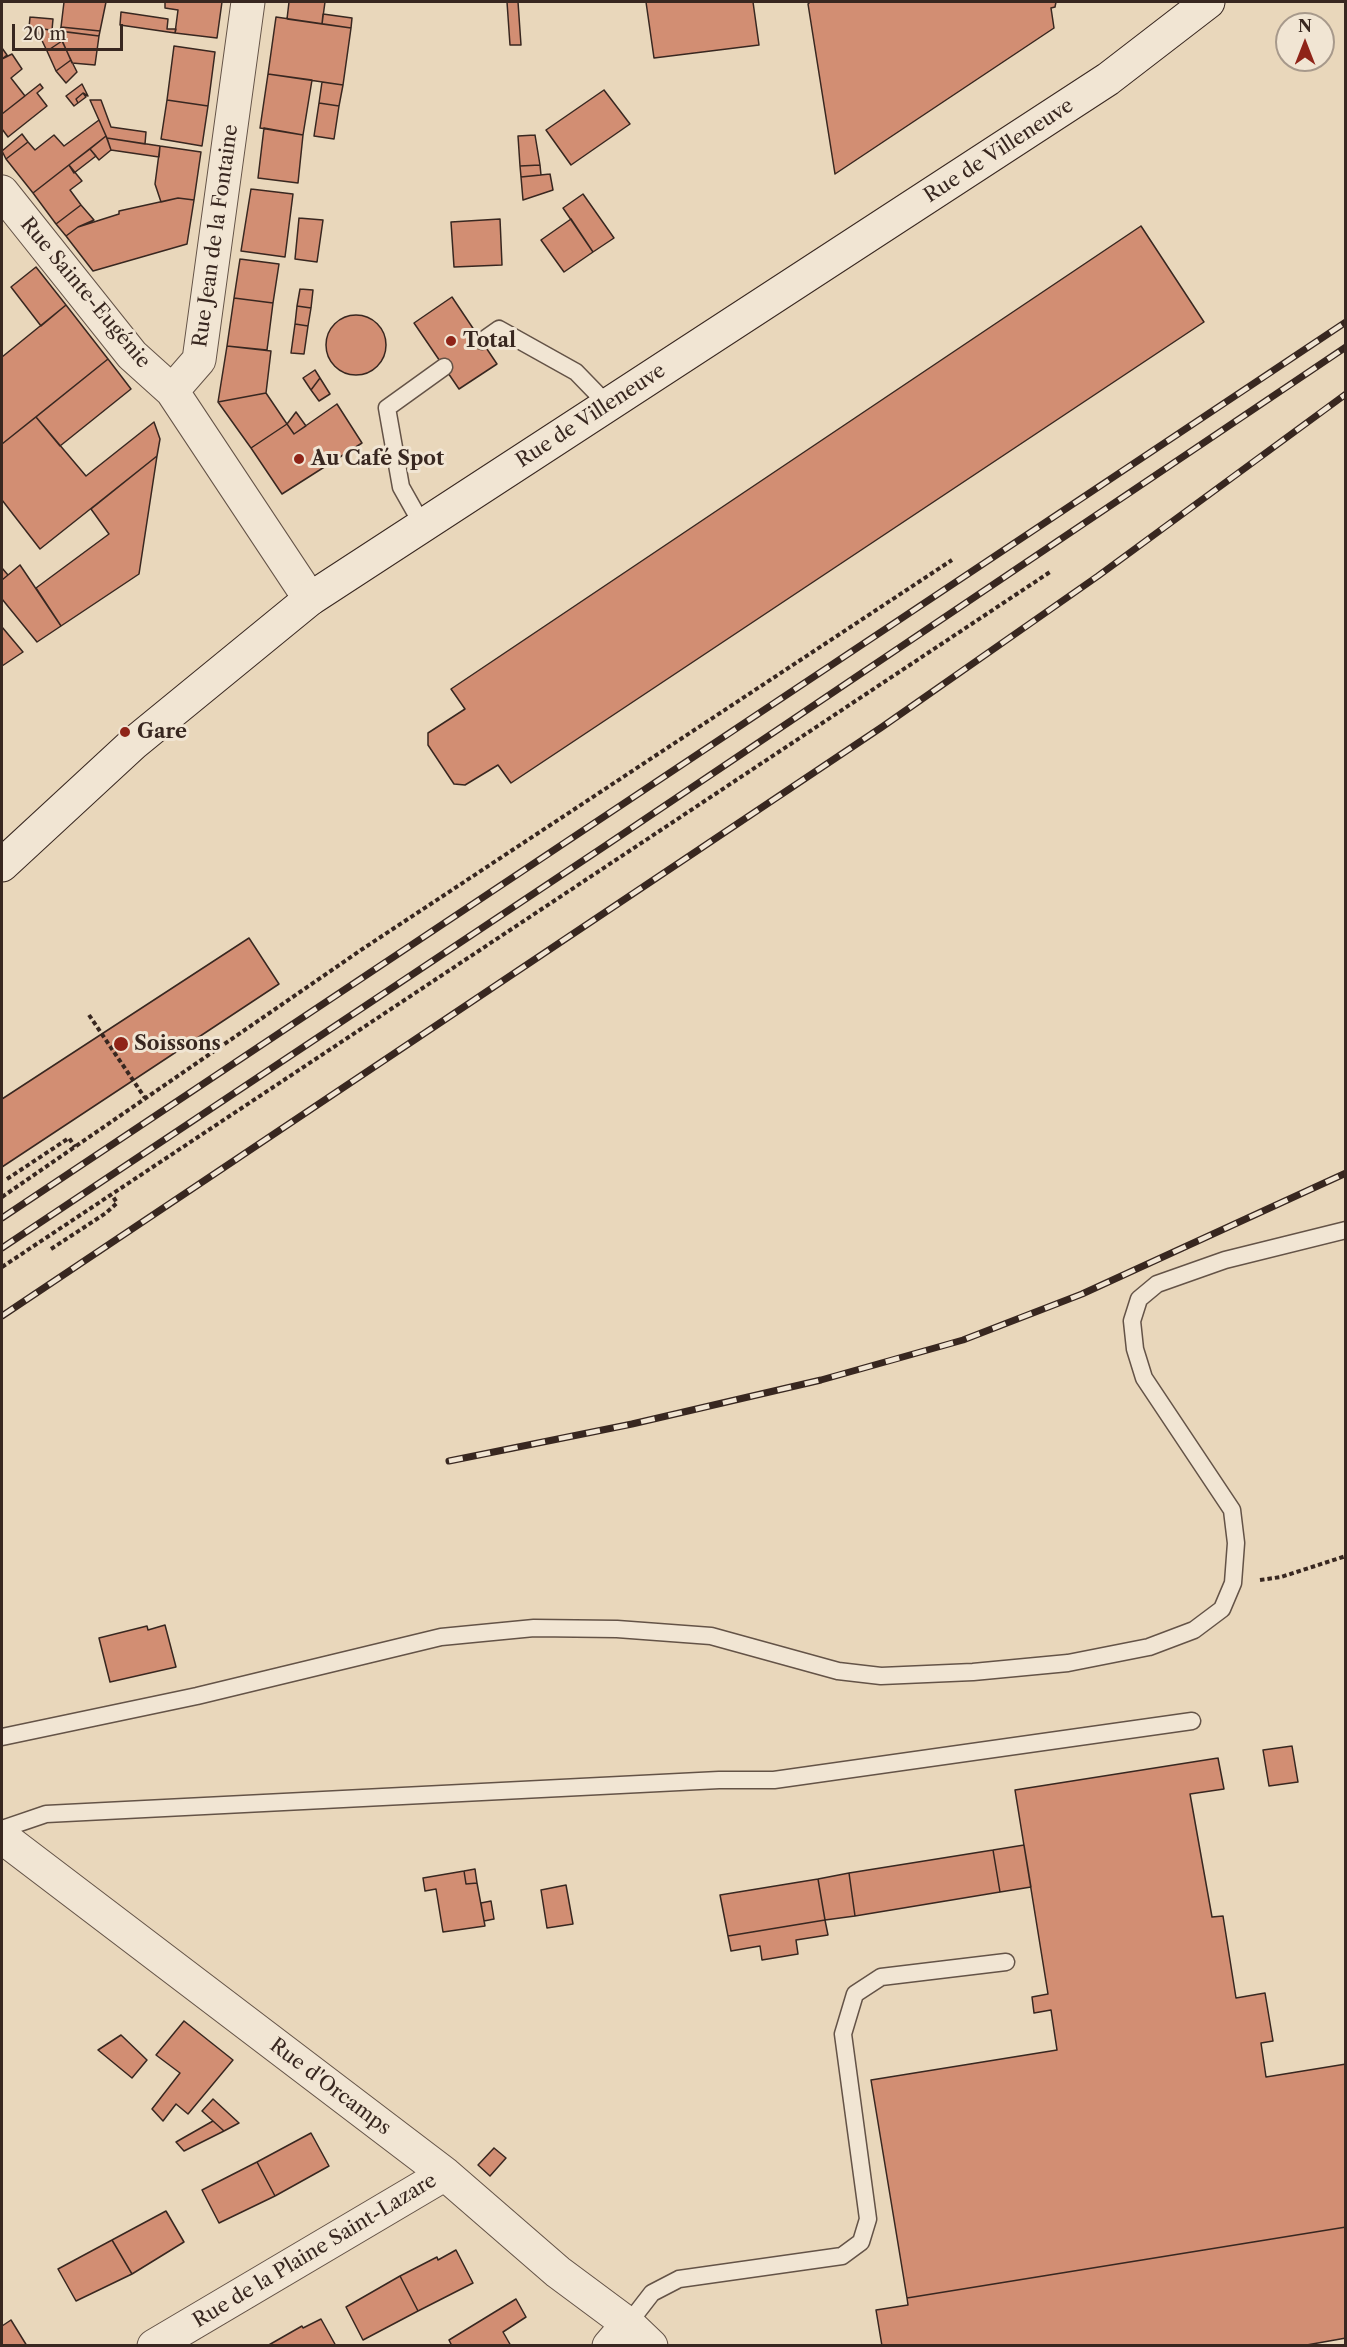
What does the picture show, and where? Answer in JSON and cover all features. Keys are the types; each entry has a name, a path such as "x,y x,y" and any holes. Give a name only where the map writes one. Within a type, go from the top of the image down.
{"street":[{"name":"Rue Jean de la Fontaine","path":"171,391 199,360 248,2"},
{"name":"Rue de Villeneuve","path":"2,865 134,743 310,599 1108,79 1208,2"},
{"name":"Rue Sainte-Eugénie","path":"2,192 132,355 171,391"},
{"path":"171,391 310,599"},
{"name":"Rue d'Orcamps","path":"2,1837 445,2174 558,2272 629,2338"},
{"name":"Rue de la Plaine Saint-Lazare","path":"154,2346 445,2174"}],"lane":[{"path":"482,341 499,329 576,372 608,405"},
{"path":"423,526 401,487 387,408 444,367"},
{"path":"2,1737 197,1696 441,1637 534,1628 617,1629 711,1636 838,1671 881,1676 972,1672 1068,1663 1149,1647 1194,1630 1222,1609 1233,1583 1236,1543 1232,1510 1144,1378 1135,1349 1132,1321 1139,1299 1157,1284 1225,1260 1346,1230"},
{"path":"2,1829 46,1814 719,1780 774,1780 1191,1721"},
{"path":"629,2338 652,2293 679,2279 842,2256 861,2242 868,2219 843,2034 855,1994 881,1977 1006,1962"}],"path":[{"path":"2,1197 364,948 952,560"},
{"path":"2,1268 1050,572"},
{"path":"89,1015 145,1098"},
{"path":"7,1179 69,1138 75,1147"},
{"path":"51,1249 106,1213 117,1203 112,1195"},
{"path":"1233,1583 1281,1577 1346,1556"}],"building":[{"path":"64,2 106,2 100,31 61,27"},
{"path":"165,2 222,2 217,38 175,33 178,10 165,8"},
{"path":"289,2 325,2 322,24 287,19"},
{"path":"507,2 518,2 521,45 510,45"},
{"path":"646,2 753,2 759,45 654,58"},
{"path":"810,2 1056,2 1055,7 1051,8 1054,28 835,174 808,4"},
{"path":"121,12 168,19 167,29 176,29 175,33 120,25"},
{"path":"323,14 352,18 351,28 322,24"},
{"path":"30,17 53,19 52,30 29,28"},
{"path":"276,17 351,28 343,85 268,74"},
{"path":"61,27 100,31 99,36 60,31"},
{"path":"36,28 58,31 62,41 47,51"},
{"path":"58,31 99,36 95,65 72,63"},
{"path":"62,41 71,60 56,71 47,51"},
{"path":"174,46 215,52 208,106 167,100"},
{"path":"2,48 7,55 2,59"},
{"path":"12,54 22,69 11,78 25,96 2,114 2,59"},
{"path":"71,60 77,72 66,83 56,71"},
{"path":"268,74 312,80 303,135 260,128"},
{"path":"322,82 343,85 339,106 319,103"},
{"path":"40,84 43,88 37,93 47,106 8,137 2,129 2,114"},
{"path":"82,84 88,96 83,93 76,99 78,103 74,106 66,96"},
{"path":"604,90 630,124 571,165 546,130"},
{"path":"83,93 86,97 78,103 76,99"},
{"path":"90,100 101,100 111,127 146,132 145,144 107,138"},
{"path":"167,100 208,106 202,146 161,139"},
{"path":"319,103 339,106 334,139 314,136"},
{"path":"99,120 106,136 33,193 6,159 28,142 35,150 54,135 64,146"},
{"path":"264,128 303,135 298,183 258,178"},
{"path":"22,134 28,142 6,159 2,151"},
{"path":"535,135 540,165 520,166 518,136"},
{"path":"106,136 111,150 99,160 90,149"},
{"path":"107,138 160,146 159,157 111,150"},
{"path":"160,146 201,152 194,200 178,198 161,202 155,184"},
{"path":"90,149 96,156 74,173 69,165"},
{"path":"69,165 82,181 70,190 81,205 56,224 33,193"},
{"path":"540,165 541,175 521,177 520,166"},
{"path":"550,174 553,190 523,200 521,177"},
{"path":"251,189 293,194 285,257 241,251"},
{"path":"583,194 614,238 593,252 563,208"},
{"path":"178,198 194,200 187,244 93,271 66,236 78,227 119,214 119,211"},
{"path":"81,205 94,220 78,227 66,236 56,224"},
{"path":"299,218 323,220 317,262 295,259"},
{"path":"500,219 502,265 454,267 451,222"},
{"path":"571,219 593,252 564,272 541,240"},
{"path":"1141,226 1204,322 511,783 498,765 465,785 454,784 428,745 428,733 465,709 451,689"},
{"path":"240,259 279,264 273,303 234,298"},
{"path":"36,267 66,305 41,326 11,287"},
{"path":"300,289 313,290 311,308 297,306"},
{"path":"452,297 497,364 459,389 414,323"},
{"path":"234,298 273,303 267,350 227,346"},
{"path":"66,305 108,359 2,444 2,357"},
{"path":"297,306 311,308 308,326 295,324"},
{"path":"356,315 373,320 381,328 386,345 381,362 373,370 356,375 339,370 331,362 326,345 331,328 339,320"},
{"path":"295,324 308,326 304,354 291,353"},
{"path":"227,346 271,351 266,393 218,402"},
{"path":"108,359 131,389 60,446 36,417"},
{"path":"315,370 320,378 311,390 303,378"},
{"path":"320,378 330,394 319,401 311,390"},
{"path":"266,393 287,424 251,448 218,402"},
{"path":"337,404 362,443 282,494 251,448 287,424 294,434"},
{"path":"296,412 306,426 294,434 287,424"},
{"path":"36,417 86,476 154,422 160,439 157,456 40,549 2,500 2,444"},
{"path":"157,456 139,574 61,626 36,588 109,534 91,509"},
{"path":"20,565 61,626 37,642 2,599 2,580"},
{"path":"2,568 8,575 2,580"},
{"path":"2,627 23,652 2,666"},
{"name":"Soissons","path":"249,938 279,984 2,1167 2,1099"},
{"path":"165,1625 176,1667 110,1682 99,1638 147,1626 148,1630"},
{"path":"1292,1746 1298,1782 1269,1786 1263,1750"},
{"path":"1218,1758 1224,1789 1190,1794 1212,1917 1223,1916 1236,1998 1265,1993 1273,2041 1261,2043 1266,2077 1346,2064 1346,2227 907,2298 871,2080 1057,2050 1051,2010 1034,2013 1032,1997 1048,1994 1015,1790"},
{"path":"1024,1845 1031,1887 1000,1892 993,1850"},
{"path":"993,1850 1000,1892 855,1916 849,1873"},
{"path":"475,1869 477,1883 466,1884 464,1871"},
{"path":"464,1871 466,1884 477,1883 485,1926 443,1932 436,1889 425,1891 423,1878"},
{"path":"849,1873 855,1916 825,1920 818,1879"},
{"path":"818,1879 825,1920 728,1936 720,1895"},
{"path":"566,1885 573,1924 547,1928 541,1890"},
{"path":"491,1901 494,1919 484,1921 481,1903"},
{"path":"825,1920 828,1935 796,1940 798,1954 762,1960 760,1946 731,1951 728,1936"},
{"path":"184,2021 233,2060 188,2114 176,2104 163,2121 152,2109 180,2073 156,2055"},
{"path":"121,2035 147,2060 132,2078 98,2050"},
{"path":"213,2099 239,2123 224,2131 202,2111"},
{"path":"213,2121 224,2131 184,2151 176,2142"},
{"path":"311,2133 329,2166 275,2196 257,2162"},
{"path":"494,2148 506,2158 490,2176 478,2165"},
{"path":"257,2162 275,2196 219,2223 202,2190"},
{"path":"166,2211 184,2242 132,2274 112,2240"},
{"path":"1346,2227 1346,2338 1301,2346 882,2346 876,2310 908,2305 907,2298"},
{"path":"112,2240 132,2274 76,2301 58,2269"},
{"path":"456,2250 473,2283 418,2311 400,2276"},
{"path":"400,2276 418,2311 363,2340 346,2307"},
{"path":"516,2299 526,2317 503,2332 511,2346 452,2346 449,2340"},
{"path":"321,2319 336,2346 267,2346 302,2326 303,2328"},
{"path":"11,2320 27,2346 2,2346 2,2326"}],"railway":[{"path":"2,1218 1346,322"},
{"path":"2,1248 602,848 1346,347"},
{"path":"2,1316 882,727 1098,576 1346,394"},
{"path":"449,1461 632,1424 821,1380 963,1340 1082,1294 1346,1173"}],"place":[{"name":"Total","path":"451,341"},
{"name":"Au Café Spot","path":"299,459"},
{"name":"Gare","path":"125,732"},
{"name":"Soissons","path":"121,1044"}]}
